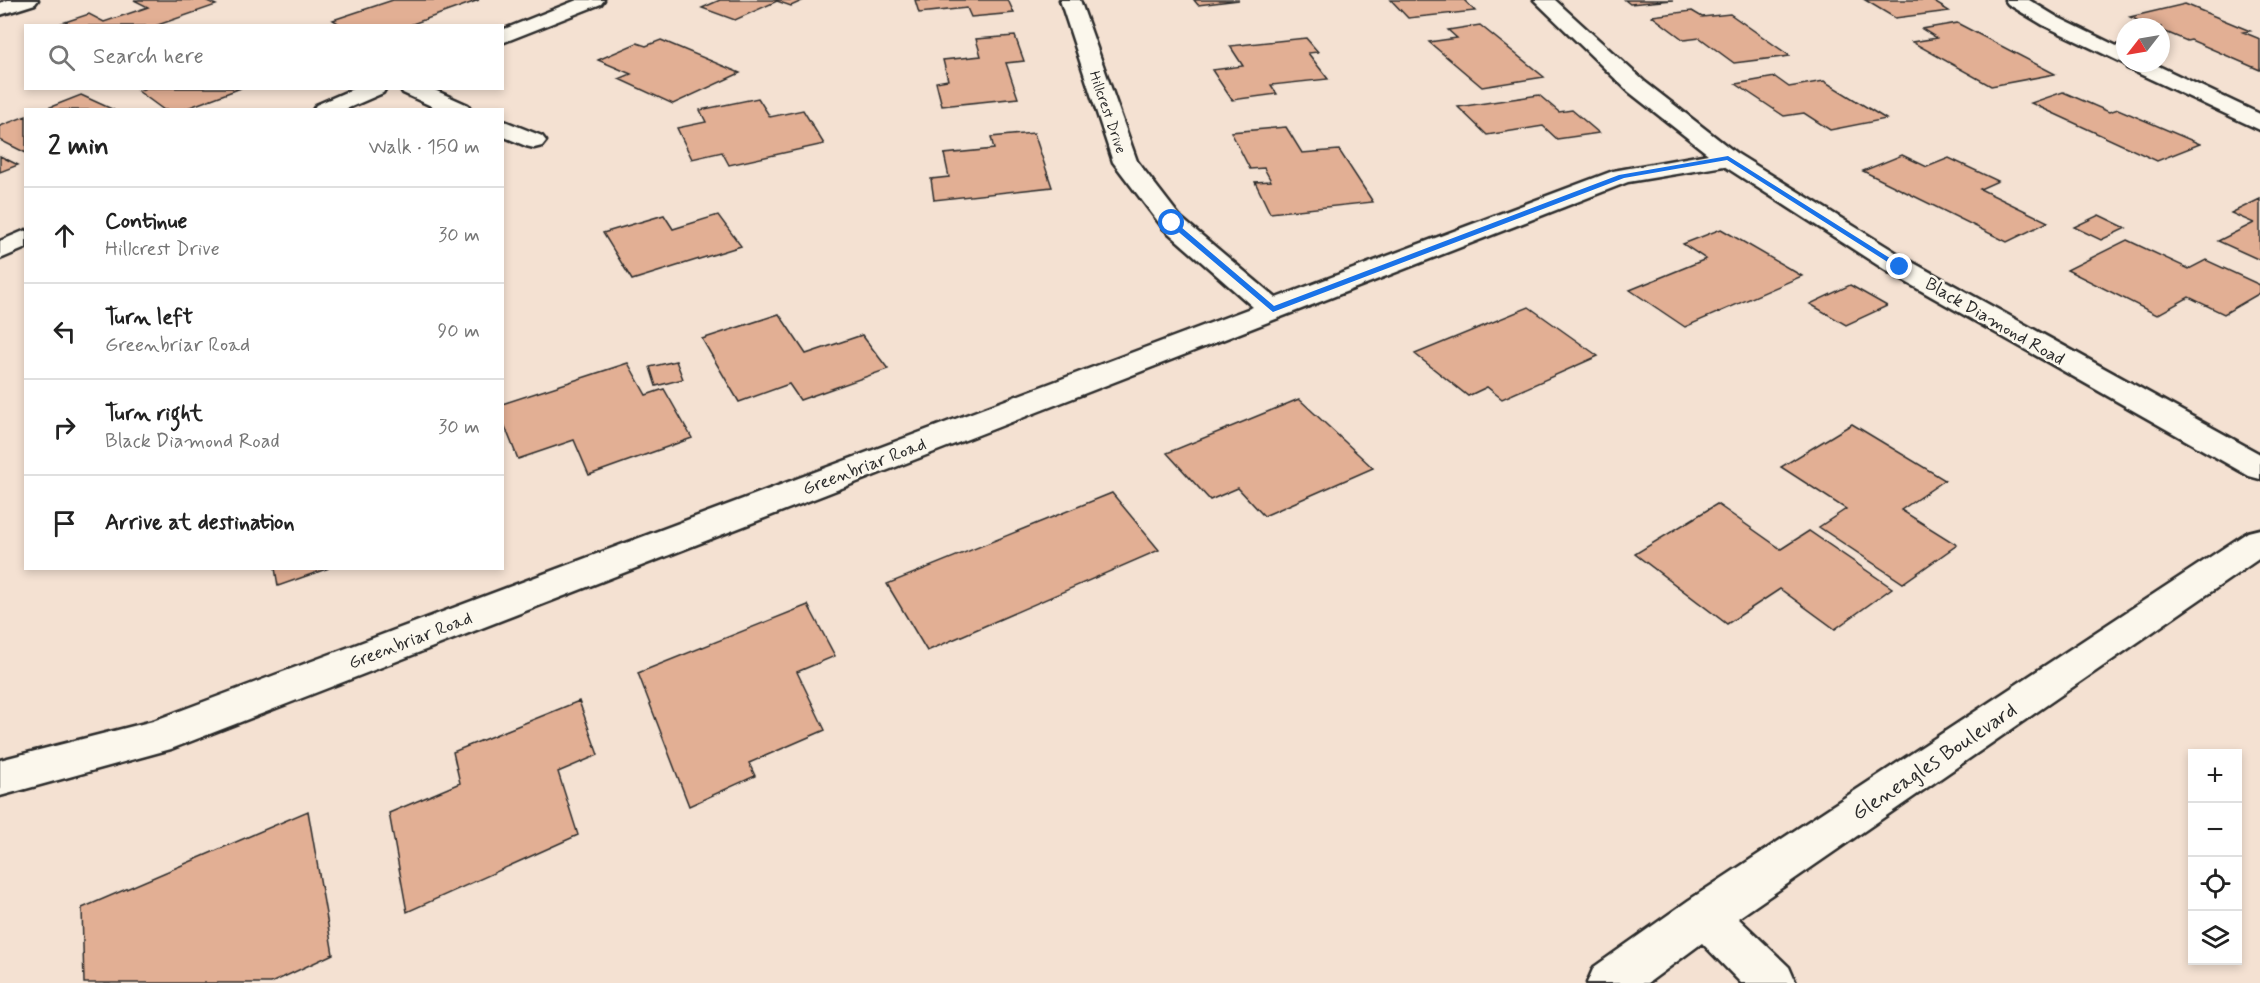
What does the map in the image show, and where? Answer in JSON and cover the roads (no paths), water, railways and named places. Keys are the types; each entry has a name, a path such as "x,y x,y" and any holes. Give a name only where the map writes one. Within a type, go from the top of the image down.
{"street":[{"path":"0,9 28,0"},
{"path":"504,36 594,0"},
{"name":"Hillcrest Drive","path":"1070,0 1125,162 1172,223 1273,310"},
{"name":"Black Diamond Road","path":"1544,0 1637,87 1728,158 1900,267 2260,468"},
{"path":"2015,0 2050,21 2116,54"},
{"path":"2154,72 2260,123"},
{"path":"329,108 370,90"},
{"path":"415,90 456,108"},
{"path":"504,129 534,141"},
{"name":"Greenbriar Road","path":"0,778 157,737 1622,176 1728,158"},
{"path":"0,251 24,239"},
{"name":"Gleneagles Boulevard","path":"1610,983 1705,915 2260,541"},
{"path":"1705,915 1773,983"}]}
